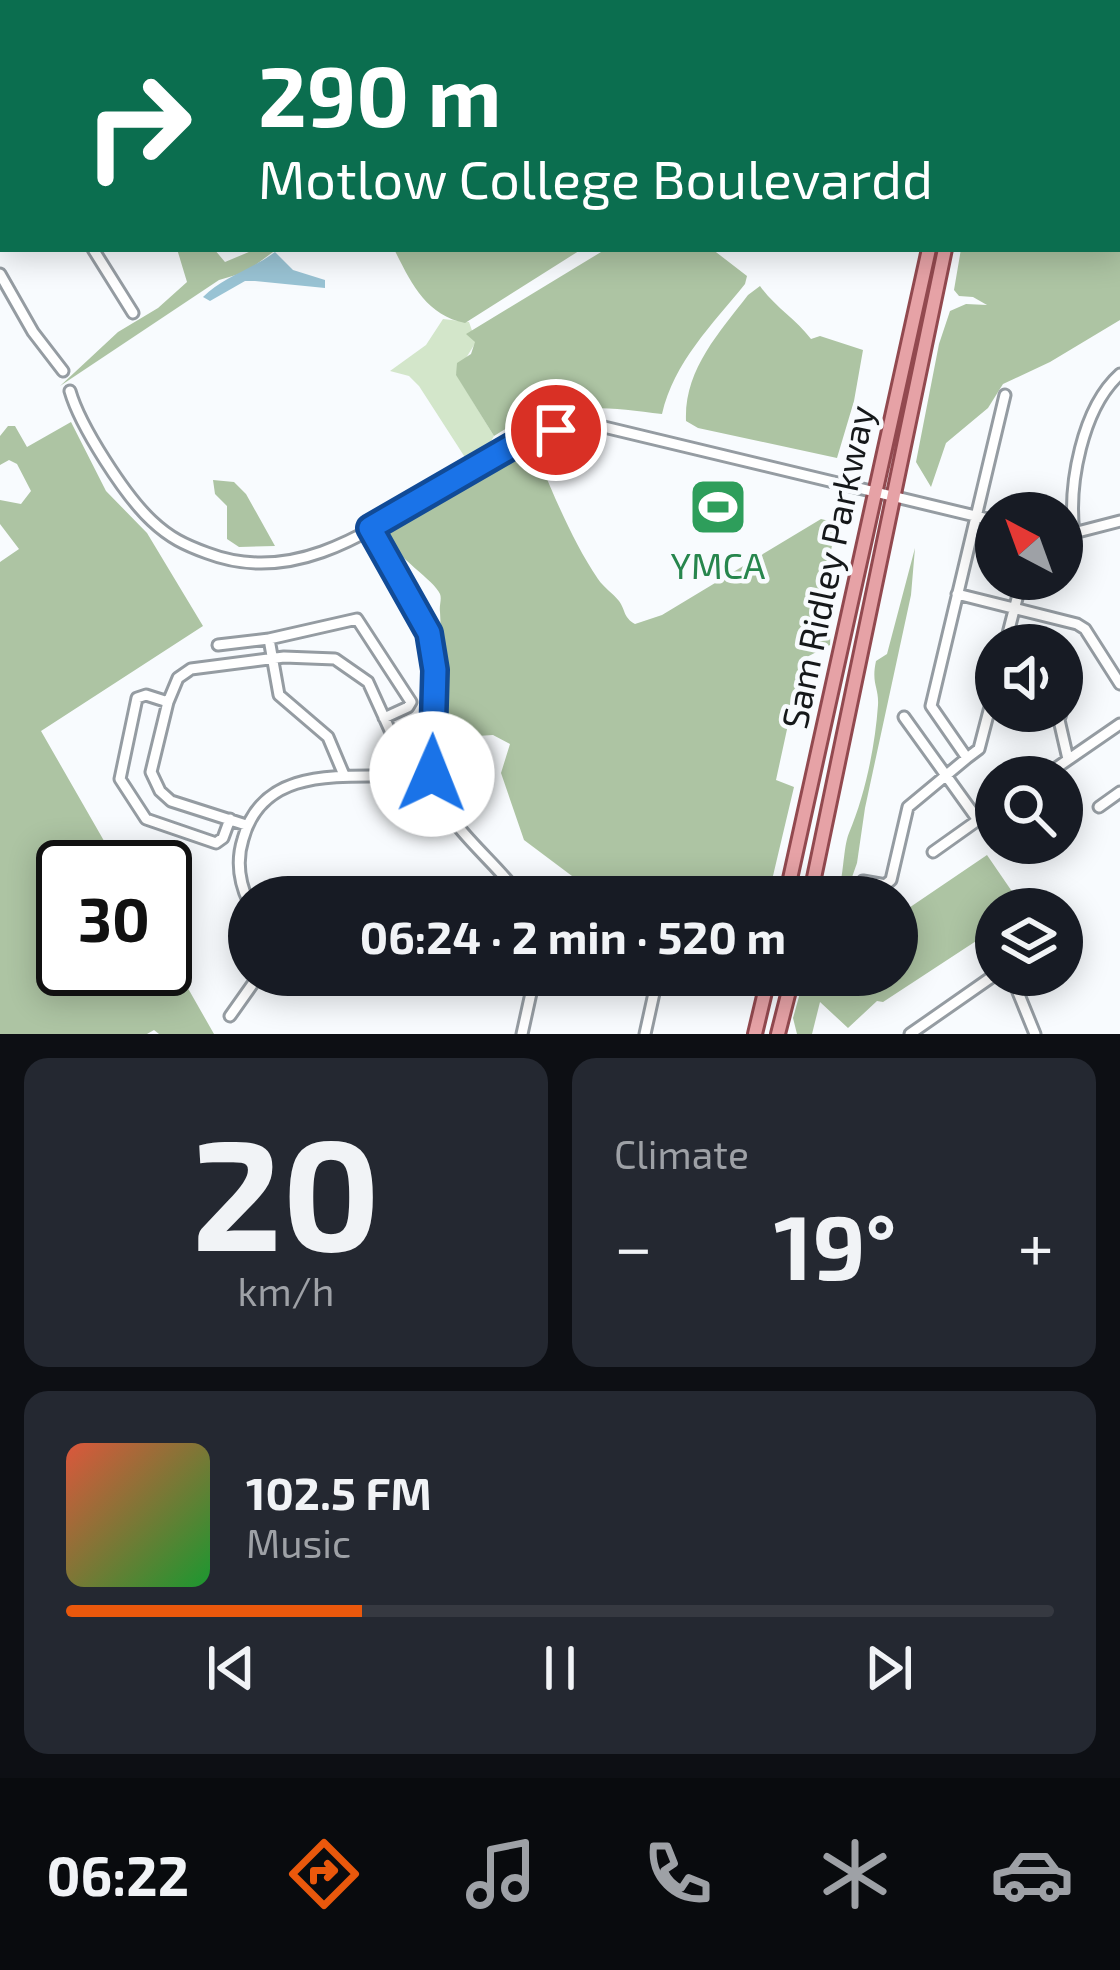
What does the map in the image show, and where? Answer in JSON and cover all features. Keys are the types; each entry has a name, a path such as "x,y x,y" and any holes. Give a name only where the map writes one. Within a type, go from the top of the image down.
{"main road":[{"name":"Sam Ridley Parkway","path":"791,876 927,252"},
{"name":"Sam Ridley Parkway","path":"814,876 944,252"},
{"path":"755,1034 764,996"},
{"path":"778,1034 788,996"}],"street":[{"path":"94,252 133,313"},
{"path":"0,274 33,332 63,371"},
{"path":"1074,492 1101,397 1120,374"},
{"path":"70,391 130,501 172,540 231,561 280,564 333,549 512,446 556,430 604,428 975,516 931,706 967,758"},
{"path":"981,492 1005,395"},
{"path":"1083,531 1119,524"},
{"path":"370,528 429,633 435,670 432,774 448,814 502,876"},
{"path":"957,594 1085,629 1120,684"},
{"path":"1011,624 1017,600"},
{"path":"218,644 269,639 357,619 411,702 384,718"},
{"path":"269,639 279,695 328,737 344,775"},
{"path":"246,825 171,801 160,791 152,772 168,702 178,678 191,669 273,659 335,659 368,682 398,748"},
{"path":"168,702 146,695 136,698 120,779 146,819 216,842 223,838 230,819"},
{"path":"904,718 978,820 933,852"},
{"path":"1072,756 1120,724"},
{"path":"893,876 908,807 979,748 983,732"},
{"path":"240,876 246,825 287,786 308,778 344,775 398,778 432,774"},
{"path":"1100,806 1120,792"},
{"path":"910,1034 975,989"},
{"path":"230,1016 244,996"},
{"path":"522,1034 530,996"},
{"path":"645,1034 653,996"},
{"path":"1020,996 1035,1034"}],"green space":[{"path":"178,252 217,252 225,262 249,252 273,252 246,272 219,280 60,386 118,332 158,308 187,282"},
{"path":"396,252 577,252 465,323 440,313 414,285"},
{"path":"601,252 716,252 747,276 685,361 662,414 575,408 535,416 494,436 456,375 457,363 471,354 475,342 466,334"},
{"path":"960,252 1120,252 1120,320 1003,384 988,408 946,443 931,487 916,462 939,344 950,311 966,304 987,305 954,290"},
{"path":"760,286 811,339 820,336 863,350 837,458 698,428 686,421 691,385 705,353"},
{"path":"443,319 469,322 476,342 456,374 494,436 484,453 468,462 419,386 409,376 390,371 426,345"},
{"path":"71,422 106,491 147,533 203,626 41,731 104,840 36,840 36,996 192,995 214,1034 159,1034 154,1030 147,1034 0,1034 0,562 19,549 0,524 0,500 21,504 31,491 17,464 9,460 0,465 0,436 8,426 15,426 27,447"},
{"path":"537,446 545,448 548,456 541,465 560,509 598,579 635,624 662,615 821,519 837,523 816,618 828,628 830,645 803,659 799,674 776,780 794,787 773,876 572,876 524,840 501,773 510,744 493,735 461,737 452,724 440,678 440,594 383,533"},
{"path":"213,480 234,482 246,494 275,546 239,547 227,539 227,506 215,494"},
{"path":"915,548 911,595 857,863 852,876 842,876 847,839 872,754 878,705 876,661 887,654"},
{"path":"975,863 993,864 1010,888 975,888 975,942 918,979 918,902"},
{"path":"799,996 892,996 877,1001 848,1028 820,1002 812,1034 797,1034 793,1018"}],"water":[{"path":"275,252 293,270 325,280 325,288 245,281 210,301 203,297 219,284"}],"place":[{"name":"YMCA","path":"718,507"}],"route":[{"path":"432,774 434,651 418,610 370,528 512,446 556,430"}]}
